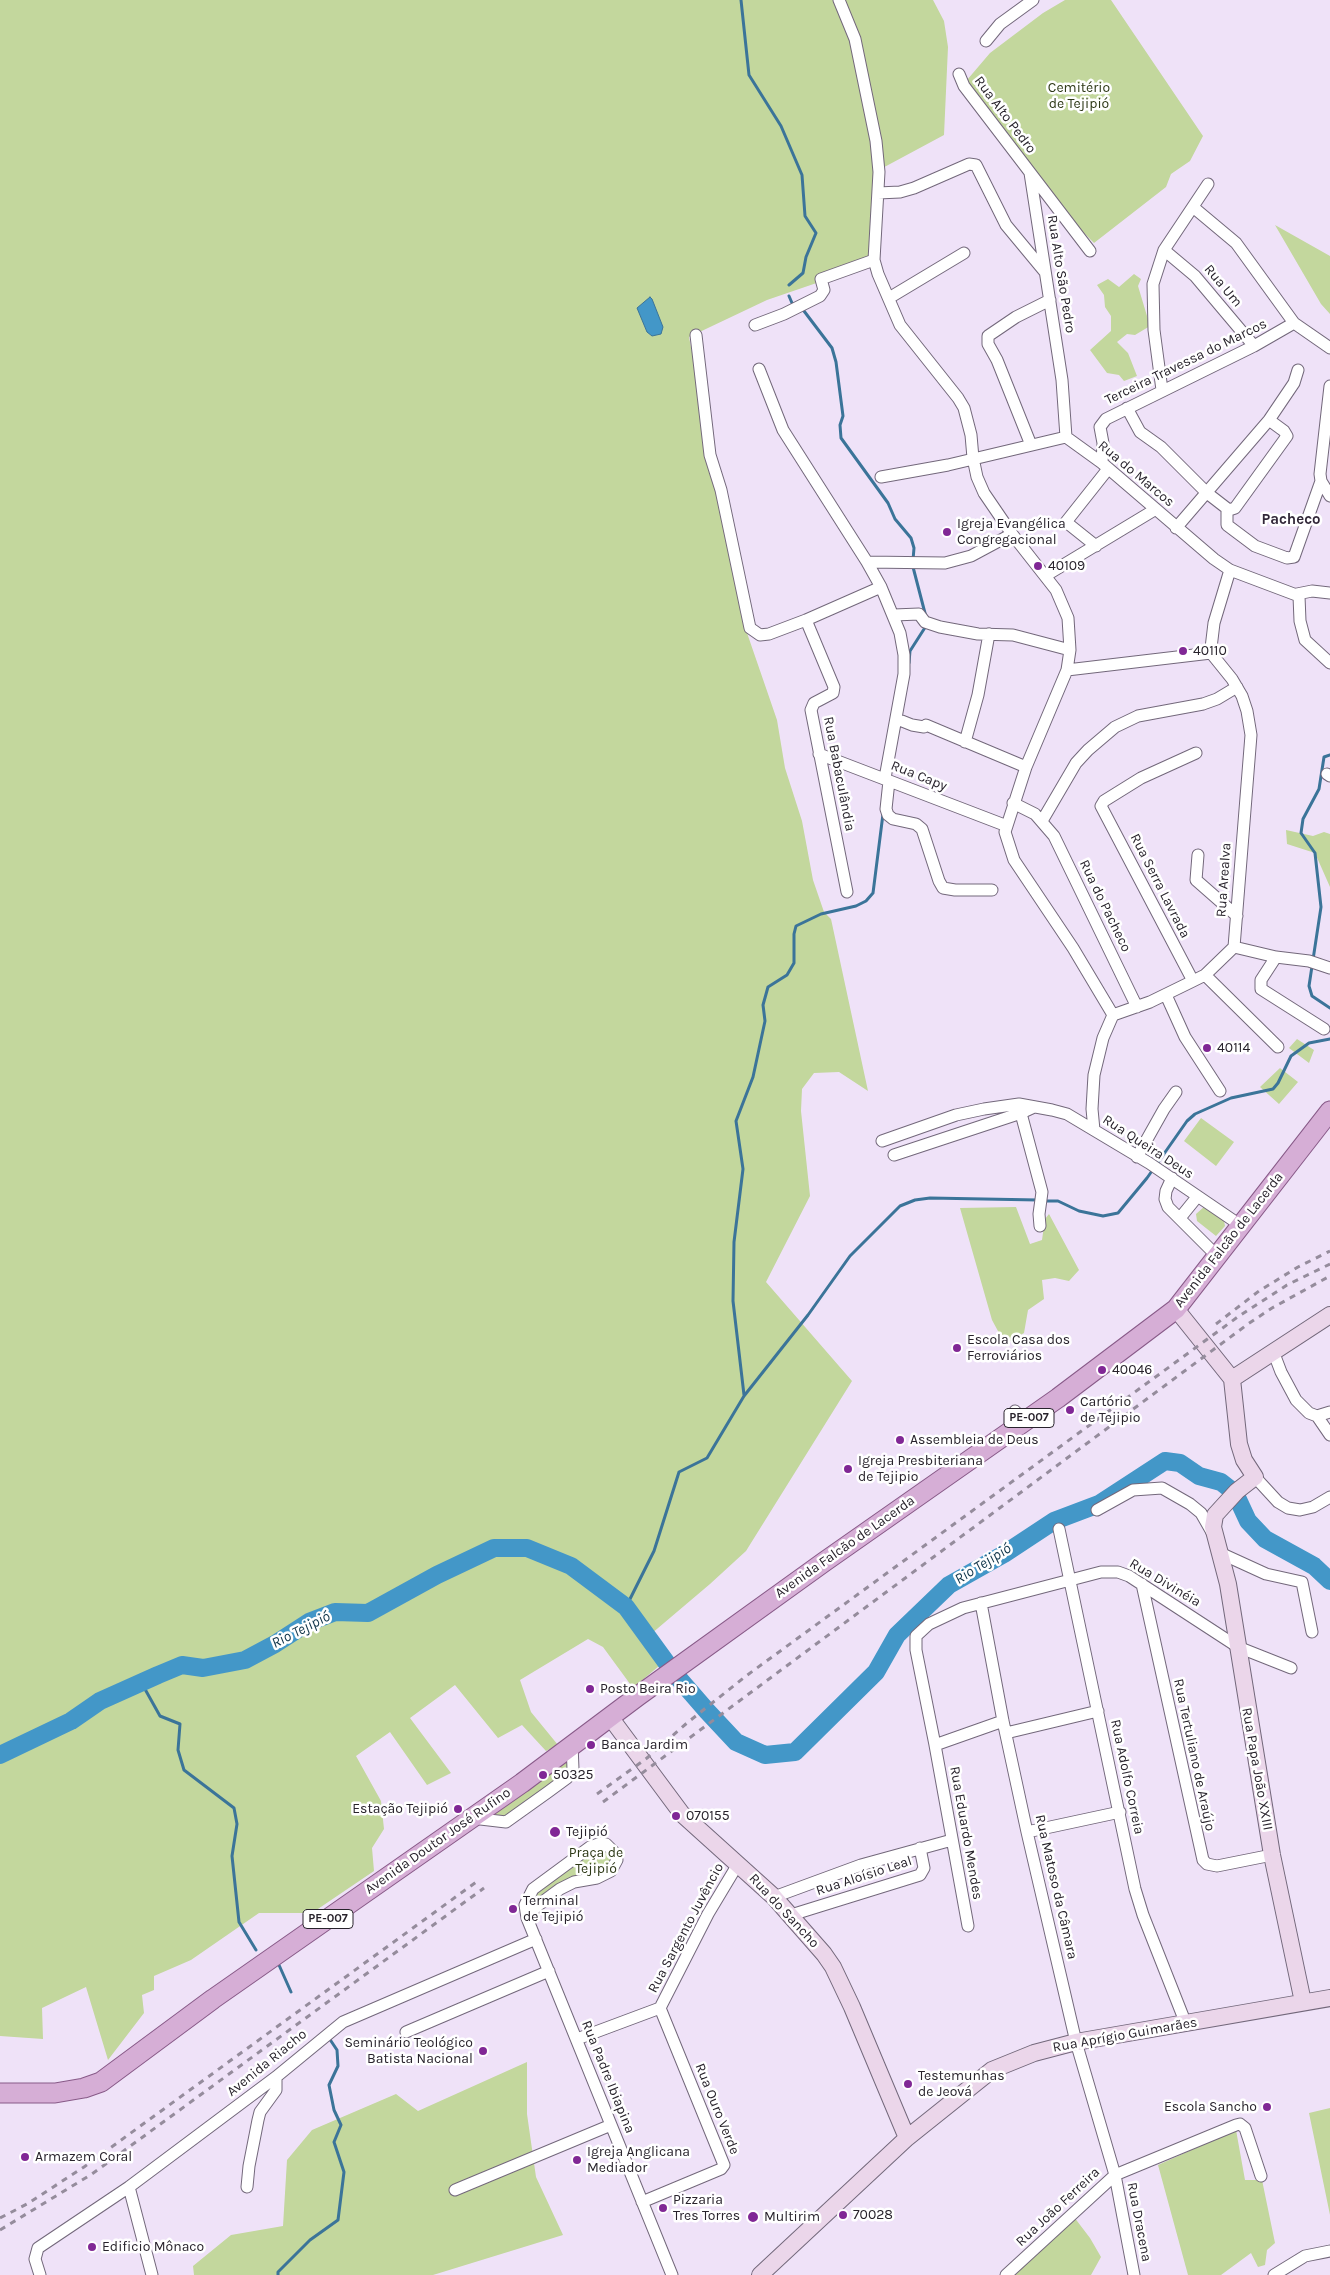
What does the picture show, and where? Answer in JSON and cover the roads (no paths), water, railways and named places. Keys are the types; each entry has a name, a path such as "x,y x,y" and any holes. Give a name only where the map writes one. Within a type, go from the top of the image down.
{"main road":[{"name":"Avenida Falcão de Lacerda","path":"638,1696 1019,1416 1176,1309 1216,1255 1330,1111"},
{"name":"Avenida Doutor José Rufino","path":"0,2093 55,2092 84,2088 101,2082 213,1999 471,1818 638,1696"}],"street":[{"path":"839,0 855,39 873,118 879,172 874,260 900,325 961,403 971,435 977,477 984,493 1012,534 1045,576 1064,605 1068,618 1070,650 1067,670 1013,803 1007,826 1008,843 1014,860 1073,948 1113,1015"},
{"path":"986,41 1000,24 1033,0"},
{"name":"Rua Alto Pedro","path":"959,74 964,86 1030,173"},
{"path":"878,194 900,192 914,188 969,164 976,165 1006,225 1045,272"},
{"path":"1030,173 1090,251"},
{"name":"Rua Alto São Pedro","path":"1030,173 1062,380 1066,437"},
{"path":"1162,390 1152,305 1153,284 1164,250 1208,184"},
{"path":"1193,207 1236,243 1294,323 1330,348"},
{"name":"Rua Um","path":"1164,250 1191,272 1254,346"},
{"path":"889,298 964,253"},
{"path":"755,325 784,314 820,296 824,290 821,279 874,260"},
{"path":"1031,445 1000,368 988,344 988,336 1016,317 1050,300"},
{"name":"Terceira Travessa do Marcos","path":"1105,466 1101,424 1106,419 1254,346 1294,323"},
{"path":"696,335 710,455 721,490 750,628 760,635 806,620 881,587"},
{"path":"759,369 783,430 867,562 894,615 904,655 904,674 887,780 886,809 888,815 893,819 916,824 922,828 935,872 943,888 955,890 992,890"},
{"path":"1176,528 1269,420 1294,383 1298,370"},
{"path":"1269,420 1284,431 1287,436 1266,468 1229,510 1227,526 1255,546 1288,558 1294,557 1321,481 1330,386"},
{"path":"1127,408 1140,432 1175,459 1207,493 1229,510"},
{"path":"881,477 948,465 1066,437"},
{"name":"Rua do Marcos","path":"1066,437 1105,466 1194,544 1230,570"},
{"path":"1096,546 1066,522 1105,466"},
{"path":"1321,481 1330,496"},
{"path":"1045,576 1156,509"},
{"path":"867,562 945,563 970,556 1012,534"},
{"path":"1067,670 1211,653 1211,634 1230,570 1299,596 1312,591 1330,594"},
{"path":"1299,596 1300,621 1305,640 1330,663"},
{"path":"894,615 919,614 929,624 978,634 1013,635 1070,650"},
{"name":"Rua Babaculândia","path":"806,620 834,687 833,693 814,703 811,707 847,892"},
{"path":"966,742 978,696 989,634"},
{"name":"Rua Arealva","path":"1211,653 1238,687 1247,711 1251,735 1234,947"},
{"path":"1013,803 1035,814 1042,821 1076,762 1115,727 1138,716 1203,704 1217,699 1238,687"},
{"path":"902,721 912,725 924,727 926,725 1026,767"},
{"name":"Rua Serra Lavrada","path":"1193,981 1102,809 1102,803 1141,778 1196,753"},
{"name":"Rua Capy","path":"819,754 1007,826"},
{"name":"Rua do Pacheco","path":"1042,821 1054,836 1137,1006"},
{"path":"1198,855 1196,880 1237,916"},
{"path":"1094,1130 1092,1109 1094,1075 1103,1038 1113,1015 1166,994 1205,975 1234,947 1276,957 1314,962 1330,968"},
{"path":"1276,957 1262,980 1261,989 1324,1029"},
{"path":"1205,975 1278,1047"},
{"path":"1166,994 1186,1037 1220,1091"},
{"path":"1137,1157 1176,1092"},
{"name":"Rua Queira Deus","path":"882,1141 956,1116 984,1109 1034,1107 1067,1114 1150,1163 1240,1226"},
{"path":"1020,1109 1041,1186 1040,1226"},
{"name":"Rua Queira Deus","path":"894,1155 1020,1109"},
{"path":"1169,1176 1165,1199 1168,1207 1216,1255"},
{"path":"1180,1218 1197,1197"},
{"path":"1176,1309 1232,1379 1235,1420 1244,1460 1255,1477 1278,1502 1288,1508 1300,1510 1330,1498"},
{"path":"1232,1379 1253,1363 1330,1314"},
{"path":"1273,1351 1281,1372 1296,1400 1309,1413 1317,1416 1330,1435"},
{"path":"1317,1416 1330,1412"},
{"name":"Rua Papa João XXIII","path":"1214,1535 1215,1515 1237,1491 1255,1477"},
{"name":"Rua Papa João XXIII","path":"1097,1510 1133,1490 1162,1488 1182,1499 1201,1513 1214,1535 1228,1584 1272,1855 1303,2002"},
{"name":"Rua Adolfo Correia","path":"1059,1529 1135,1889 1143,1915 1186,2024"},
{"path":"1220,1553 1266,1574 1302,1582 1312,1632"},
{"name":"Rua Divinéia","path":"981,1603 1112,1571 1129,1576 1238,1647 1291,1668"},
{"name":"Rua Tertuliano de Araújo","path":"1142,1584 1203,1860 1207,1864 1216,1866 1272,1855"},
{"name":"Rua Matoso da Câmara","path":"981,1603 1003,1721 1027,1832 1076,2042 1115,2175"},
{"name":"Rua Eduardo Mendes","path":"968,1926 936,1745 916,1650 916,1636 930,1624 949,1613 981,1603"},
{"path":"1006,1733 1098,1711"},
{"name":"Rua do Sancho","path":"610,1717 682,1814 774,1897 833,1967 907,2138"},
{"path":"936,1745 1003,1721"},
{"path":"1027,1832 1120,1812"},
{"path":"774,1897 861,1865 952,1840"},
{"path":"601,1844 611,1848 617,1860 612,1871 597,1878 574,1882 560,1889 537,1906 527,1918 525,1905 533,1889 590,1847 601,1844"},
{"name":"Rua Aloísio Leal","path":"791,1915 920,1875 924,1868 920,1848"},
{"name":"Rua Sargento Juvêncio","path":"577,2039 660,2008 708,1914 738,1864"},
{"name":"Rua Padre Ibiapina","path":"527,1918 672,2275"},
{"name":"Avenida Riacho","path":"40,2275 35,2259 38,2248 129,2187 276,2077 332,2029 352,2016 536,1939"},
{"path":"406,2032 549,1971"},
{"name":"Rua Aprígio Guimarães","path":"760,2275 907,2138 992,2070 1034,2053 1076,2042 1330,1998"},
{"name":"Rua Ouro Verde","path":"642,2202 722,2169 724,2165 660,2008"},
{"path":"247,2187 250,2158 260,2112 276,2090 276,2077"},
{"name":"Rua João Ferreira","path":"1006,2275 1115,2175 1236,2125 1240,2124 1245,2128 1261,2176"},
{"path":"455,2190 611,2125"},
{"name":"Rua Dracena","path":"1115,2175 1134,2275"},
{"path":"129,2187 152,2275"},
{"path":"1274,2275 1305,2256 1330,2251"}],"water":[{"path":"650,297 663,327 661,334 652,336 647,332 637,308"}],"waterway":[{"path":"741,0 749,75 781,126 802,175 805,216 816,233 806,257 803,273 789,285"},
{"path":"789,296 792,303"},
{"path":"804,311 832,348 836,362 843,416 840,425 841,438 888,503 895,519 911,538 914,548 913,560"},
{"path":"913,567 926,617"},
{"path":"909,663 910,651 926,626"},
{"path":"1330,755 1324,757 1319,789 1303,819 1301,833 1315,853 1321,907 1309,986 1312,996 1330,1008"},
{"path":"744,1395 733,1301 734,1242 743,1169 736,1121 753,1077 765,1021 763,1005 768,987 787,975 794,963 794,934 796,926 821,914 856,906 866,901 873,893 883,814"},
{"path":"1044,1201 1058,1201 1079,1211 1103,1216 1118,1213 1147,1178 1187,1121 1195,1114 1231,1098 1273,1089 1278,1083 1291,1056 1309,1043 1330,1039"},
{"path":"626,1607 654,1551 679,1472 707,1458 744,1396 808,1315 850,1256 900,1206 915,1200 930,1198 1038,1200"},
{"name":"Rio Tejipió","path":"0,1755 71,1721 100,1701 158,1675 182,1665 203,1668 245,1660 275,1644 309,1622 335,1612 368,1613 437,1575 494,1548 527,1548 571,1566 626,1607 674,1673 736,1742 765,1755 795,1752 876,1672 897,1635 949,1585 1004,1554 1054,1521 1099,1504 1165,1461 1180,1463 1199,1476 1221,1482 1235,1493 1248,1521 1265,1539 1314,1566 1330,1581"},
{"path":"141,1682 160,1716 180,1724 178,1750 184,1770 234,1808 237,1824 232,1856 239,1922 256,1950"},
{"path":"279,1965 291,1992"},
{"path":"278,2275 278,2272 310,2240 338,2220 344,2172 334,2142 341,2125 334,2110 329,2085 338,2066 337,2050 329,2038"}],"railway":[{"path":"1216,1324 1259,1291 1298,1267 1330,1251"},
{"path":"597,1794 647,1758 746,1676 1239,1316 1287,1285 1330,1264"},
{"path":"603,1802 1248,1324 1272,1308 1330,1276"},
{"path":"0,2218 27,2204 84,2167 479,1880"},
{"path":"0,2230 92,2174 484,1888"}],"place":[{"name":"Igreja Evangélica Congregacional","path":"947,532"},
{"name":"40109","path":"1038,566"},
{"name":"40110","path":"1183,651"},
{"name":"40114","path":"1207,1048"},
{"name":"Escola Casa dos Ferroviários","path":"957,1348"},
{"name":"40046","path":"1102,1370"},
{"name":"Cartório de Tejipio","path":"1070,1410"},
{"name":"Assembleia de Deus","path":"900,1440"},
{"name":"Igreja Presbiteriana de Tejipio","path":"848,1469"},
{"name":"Posto Beira Rio","path":"590,1689"},
{"name":"Banca Jardim","path":"591,1745"},
{"name":"50325","path":"543,1775"},
{"name":"Estação Tejipió","path":"458,1809"},
{"name":"070155","path":"676,1816"},
{"name":"Tejipió","path":"555,1832"},
{"name":"Terminal de Tejipió","path":"513,1909"},
{"name":"Seminário Teológico Batista Nacional","path":"483,2051"},
{"name":"Testemunhas de Jeová","path":"908,2084"},
{"name":"Escola Sancho","path":"1267,2107"},
{"name":"Armazem Coral","path":"25,2157"},
{"name":"Igreja Anglicana Mediador","path":"577,2160"},
{"name":"Pizzaria Tres Torres","path":"663,2208"},
{"name":"70028","path":"843,2215"},
{"name":"Multirim","path":"753,2217"},
{"name":"Edificio Mônaco","path":"92,2247"}],"district":[{"name":"Pacheco","path":"1291,520"}],"park label":[{"name":"Cemitério de Tejipió","path":"1079,96"},
{"name":"Praça de Tejipió","path":"596,1862"}]}
